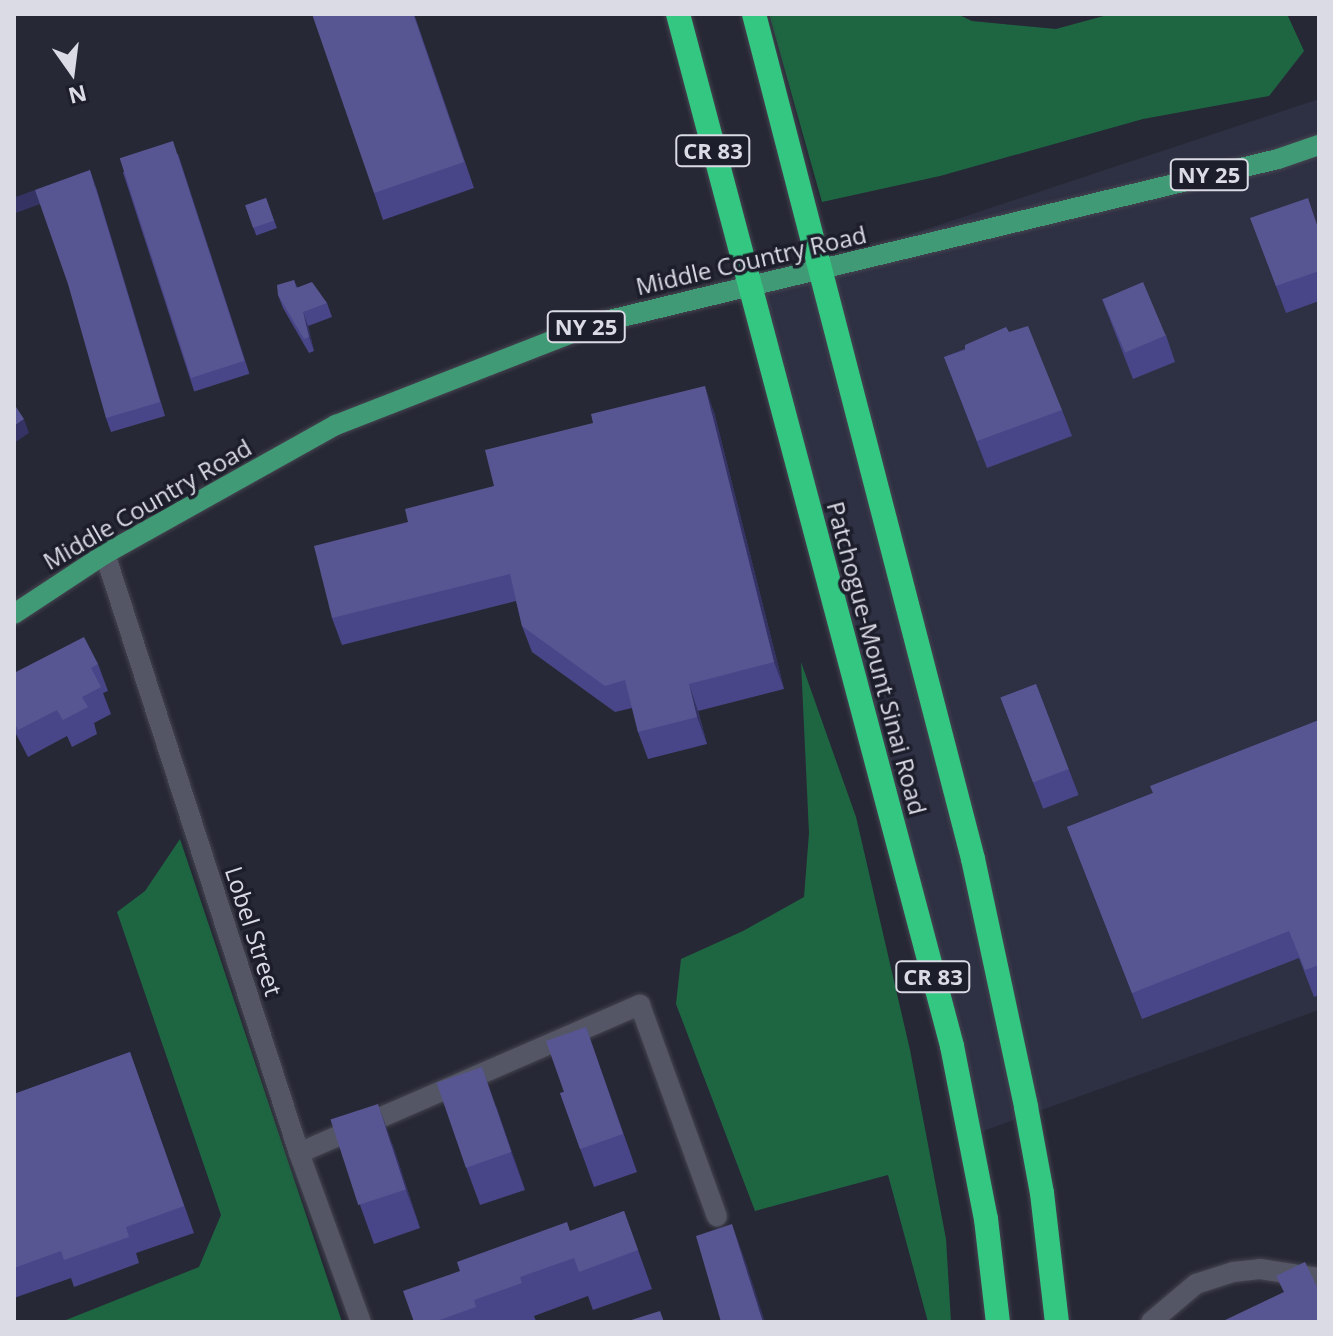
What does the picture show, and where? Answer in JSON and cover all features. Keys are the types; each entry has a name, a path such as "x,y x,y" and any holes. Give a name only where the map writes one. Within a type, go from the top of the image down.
{"highway":[{"name":"Patchogue-Mount Sinai Road","path":"678,14 952,1046 984,1205 998,1322"},
{"name":"Patchogue-Mount Sinai Road","path":"754,14 973,859 1042,1193 1057,1322"}],"main road":[{"name":"Middle Country Road","path":"14,614 105,554 336,425 597,323 1278,159 1319,145"}],"street":[{"name":"Lobel Street","path":"105,554 299,1153 361,1322"},
{"path":"299,1153 640,1005 717,1216"},
{"path":"1151,1322 1196,1284 1233,1272 1260,1269 1319,1278"}],"shaded area":[{"path":"1319,99 1319,1010 972,1135 749,288"}],"green space":[{"path":"769,14 957,14 972,21 1056,29 1111,14 1287,14 1304,51 1269,96 1143,119 940,176 822,202"},
{"path":"801,662 856,817 910,1050 946,1239 951,1322 928,1322 888,1175 755,1211 676,1004 681,959 743,931 804,897 809,833"},
{"path":"180,839 342,1322 61,1322 199,1267 221,1215 117,912 145,891"}],"building":[{"path":"312,14 413,14 464,162 374,193"},
{"path":"173,141 244,361 191,378 120,158"},
{"path":"90,170 160,402 106,418 68,284 35,190"},
{"path":"266,198 274,221 253,228 245,205"},
{"path":"1308,198 1319,231 1319,271 1276,286 1250,218"},
{"path":"294,280 296,288 312,282 327,303 303,312 309,337 304,339 278,295 277,285"},
{"path":"1143,282 1166,335 1125,353 1102,299"},
{"path":"1028,326 1062,410 977,441 944,357 965,350 965,345 1006,327 1009,332"},
{"path":"705,386 774,662 689,684 697,717 638,732 625,680 605,686 522,626 510,574 332,618 314,546 408,522 405,509 494,486 485,450 593,423 591,414"},
{"path":"14,404 24,419 14,426"},
{"path":"84,637 98,664 91,668 101,687 82,697 88,707 63,720 57,710 18,730 14,722 14,673"},
{"path":"1036,684 1069,769 1033,783 1001,698"},
{"path":"1319,720 1319,965 1305,970 1289,931 1132,993 1067,827 1153,793 1150,786"},
{"path":"586,1027 623,1134 580,1149 546,1041"},
{"path":"130,1052 184,1206 126,1227 129,1237 64,1260 61,1251 14,1268 14,1094"},
{"path":"482,1067 511,1152 466,1168 437,1083"},
{"path":"378,1104 406,1190 358,1205 330,1119"},
{"path":"624,1211 638,1250 579,1272 574,1258 520,1277 522,1283 474,1300 476,1307 434,1322 414,1322 403,1291 460,1271 457,1262 567,1222 570,1231"},
{"path":"732,1224 763,1322 721,1322 696,1236"},
{"path":"1305,1262 1319,1291 1319,1322 1221,1322 1284,1292 1276,1276"},
{"path":"660,1311 664,1322 625,1322"}]}
